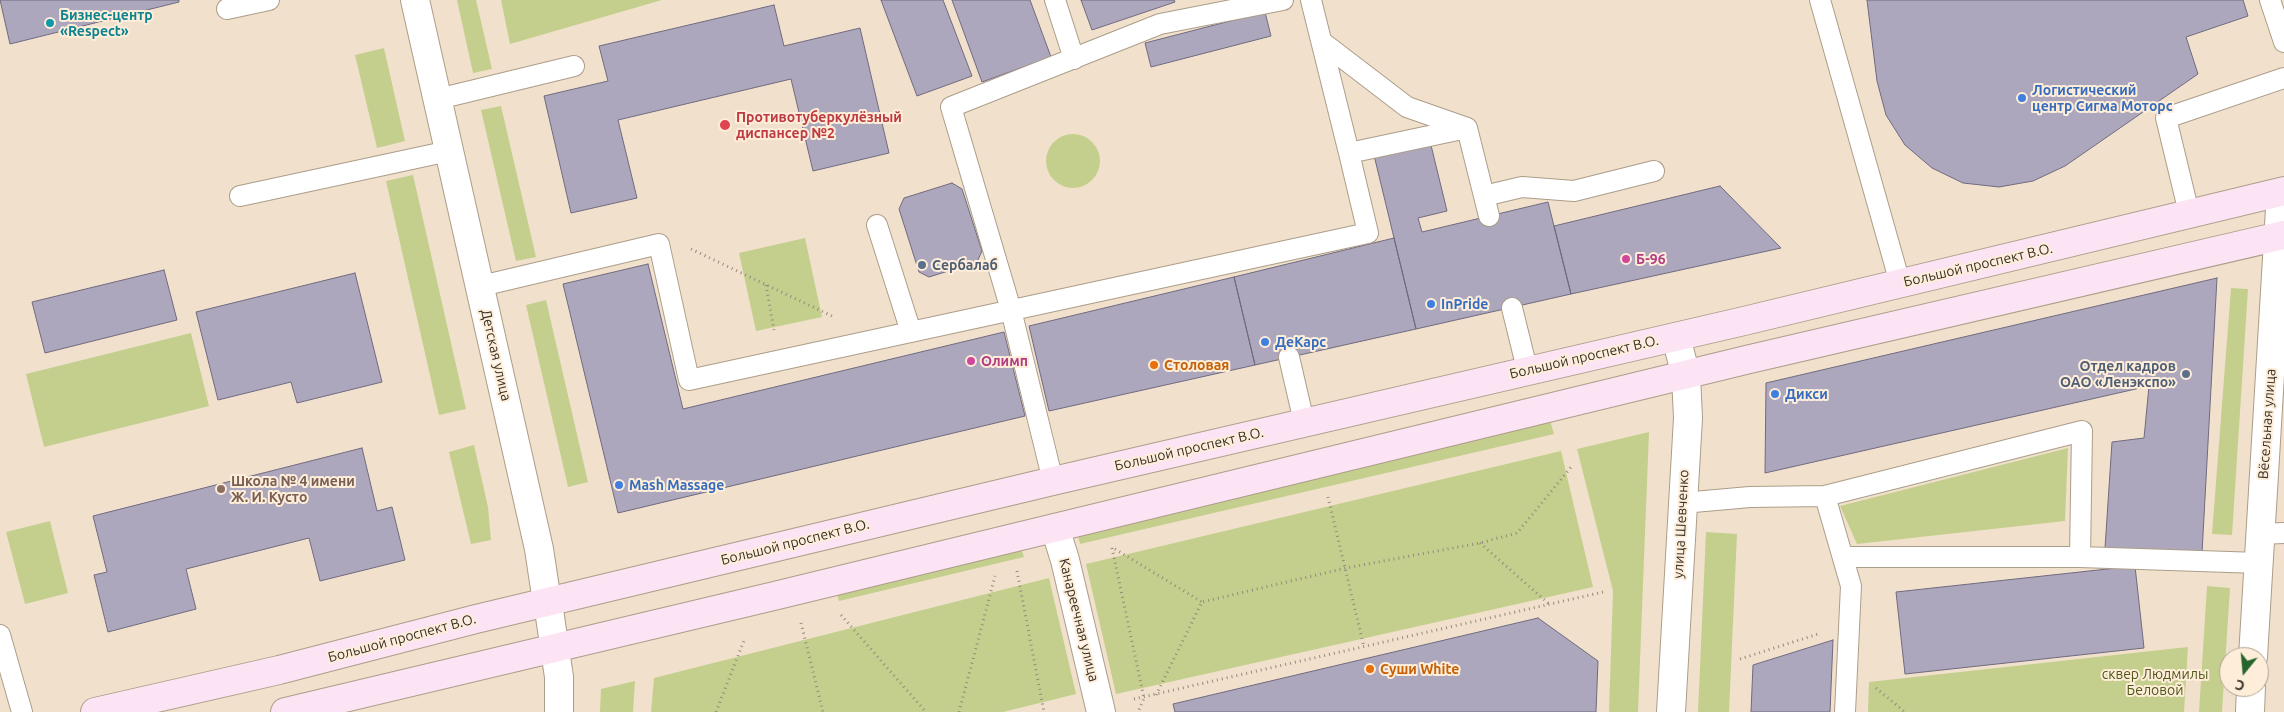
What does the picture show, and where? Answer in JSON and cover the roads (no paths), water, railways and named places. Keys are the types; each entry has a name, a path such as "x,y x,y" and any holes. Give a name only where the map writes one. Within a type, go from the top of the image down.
{"main road":[{"name":"Большой проспект В.О.","path":"96,712 548,606 1053,481 1527,369 1900,284 2283,191"},
{"path":"285,712 1686,376 2281,236"}],"street":[{"name":"Детская улица","path":"416,0 539,549 559,677 559,712"},
{"name":"Вёсельная улица","path":"2254,647 2259,563 2272,534 2283,191"},
{"name":"улица Шевченко","path":"1671,712 1688,418 1686,376 1676,336"},
{"name":"Канареечная улица","path":"1054,528 1065,560 1100,708"},
{"path":"2250,712 2251,697"}],"lane":[{"path":"227,9 269,0"},
{"path":"1055,0 1074,59"},
{"path":"1053,481 1011,310 951,108 1160,24 1280,0"},
{"path":"481,286 659,244 689,380 1011,310 1269,261 1368,233 1311,0"},
{"path":"1820,0 1900,284"},
{"path":"2270,0 2284,42"},
{"path":"1322,42 1407,108 1467,128"},
{"path":"438,99 574,66"},
{"path":"2189,213 2166,118 2284,78"},
{"path":"1348,153 1467,128"},
{"path":"1467,128 1489,216"},
{"path":"240,196 449,151"},
{"path":"1484,196 1522,187 1574,190 1654,171"},
{"path":"877,225 911,332"},
{"path":"1512,308 1527,369"},
{"path":"1289,357 1304,422"},
{"path":"1682,503 1750,497 1825,496 2082,431 2080,557"},
{"path":"1825,496 1851,586 1845,712"},
{"path":"1843,557 2080,557 2259,563"},
{"path":"0,636 22,712"}],"place":[{"name":"Бизнес-центр «Respect»","path":"50,23"},
{"name":"Логистический центр Сигма Моторс","path":"2022,98"},
{"name":"Противотуберкулёзный диспансер №2","path":"725,125"},
{"name":"Б-96","path":"1626,259"},
{"name":"Сербалаб","path":"922,265"},
{"name":"InPride","path":"1431,304"},
{"name":"ДеКарс","path":"1265,342"},
{"name":"Олимп","path":"971,361"},
{"name":"Столовая","path":"1154,365"},
{"name":"Отдел кадров ОАО «Ленэкспо»","path":"2186,374"},
{"name":"Дикси","path":"1775,394"},
{"name":"Mash Massage","path":"619,485"},
{"name":"Школа № 4 имени Ж. И. Кусто","path":"221,489"},
{"name":"Суши White","path":"1370,669"}],"park label":[{"name":"сквер Людмилы Беловой","path":"2155,682"}]}
